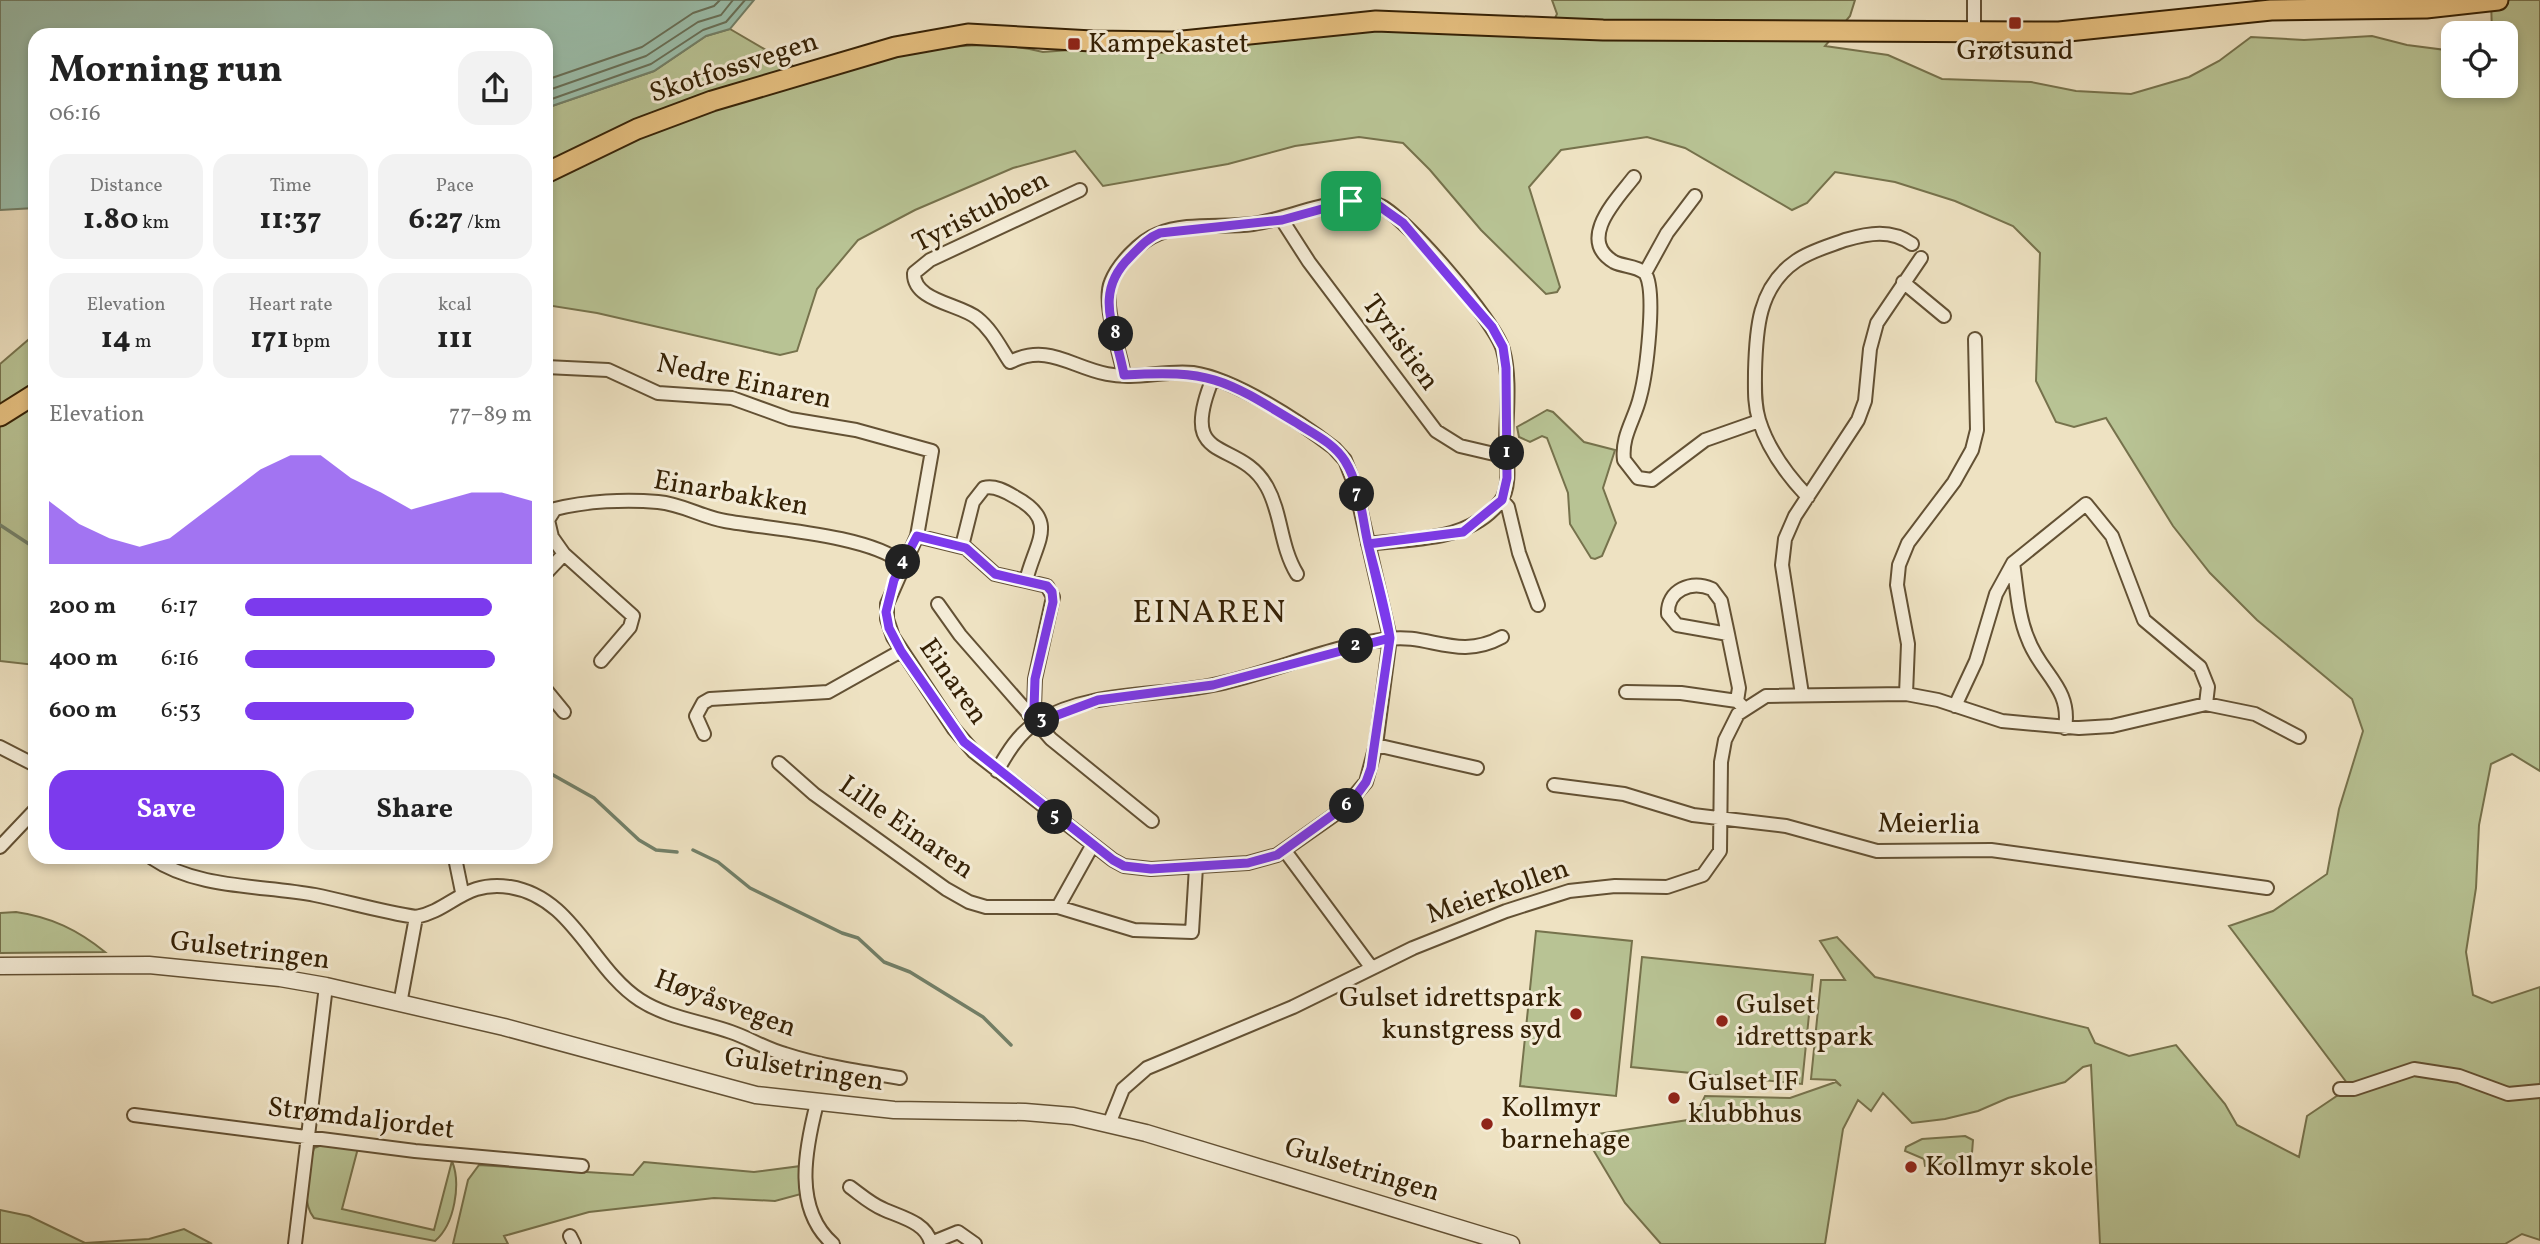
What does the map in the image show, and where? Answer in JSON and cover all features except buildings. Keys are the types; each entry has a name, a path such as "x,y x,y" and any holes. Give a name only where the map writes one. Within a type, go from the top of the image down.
{"main road":[{"name":"Skotfossvegen","path":"553,170 637,129 702,105 859,57 950,36 983,33 1092,41 1173,42 1376,21 1603,30 1974,34 2104,30 2271,10 2426,8 2498,0"},
{"path":"0,416 28,398"}],"street":[{"path":"1974,0 1974,34"},
{"path":"1634,177 1602,220 1599,239 1611,260 1645,273 1650,282 1643,384 1624,446 1624,460 1638,478 1652,480 1706,440 1759,421"},
{"name":"Tyristubben","path":"1080,190 930,260 914,272 916,283 929,295 970,313 985,325 1010,362 1026,356 1048,354 1106,374 1124,375"},
{"path":"1645,273 1667,233 1695,196"},
{"path":"1368,544 1463,532 1502,500 1507,457 1506,368 1499,339 1403,223 1381,206 1360,200 1332,204 1282,220 1168,230 1142,245 1122,265 1108,289 1124,375 1172,373 1213,378 1244,391 1324,440 1340,454 1352,475 1368,544 1390,638"},
{"name":"Tyristien","path":"1282,220 1309,262 1436,431 1460,446 1507,457"},
{"path":"1808,497 1777,457 1759,421 1755,396 1758,319 1766,296 1780,274 1808,254 1853,238 1885,233 1901,237 1912,244"},
{"path":"1802,694 1782,553 1790,526 1863,410 1874,333 1882,313 1921,258"},
{"path":"1903,282 1944,316"},
{"path":"1906,694 1908,644 1897,585 1899,565 1908,543 1954,482 1972,450 1977,430 1975,339"},
{"name":"Nedre Einaren","path":"553,367 608,370 658,393 732,398 790,419 856,430 932,451"},
{"path":"1213,378 1203,408 1204,434 1211,445 1249,468 1266,487 1284,549 1297,573"},
{"name":"Einaren","path":"932,451 917,536 902,563 886,612 889,628 901,651 954,729 997,771 1113,860 1136,868 1248,863 1285,851 1352,801 1366,782 1376,745 1390,638"},
{"path":"962,546 973,502 980,490 993,487 1018,498 1035,510 1043,527 1026,581"},
{"path":"1502,500 1508,507 1520,554 1538,605"},
{"name":"Einarbakken","path":"553,511 555,509 652,501 673,504 722,521 838,540 886,552 902,563"},
{"path":"1955,706 1976,661 1996,594 2013,564 2086,504 2112,536 2144,620 2200,667 2208,687 2206,704"},
{"name":"Einarbakken","path":"553,534 564,554 633,617 630,627 601,660"},
{"path":"917,536 962,546 976,555 995,574 1047,586 1053,597 1035,679 1033,719 1098,700 1213,685 1390,638 1462,648 1483,645 1502,637"},
{"path":"553,566 564,554"},
{"path":"2013,564 2022,624 2035,654 2065,699 2065,728"},
{"path":"1728,634 1677,625 1668,614 1671,599 1678,590 1692,586 1712,589 1721,601 1728,634 1739,688 1741,705"},
{"name":"Einaren","path":"938,604 960,635 1051,739 1152,821"},
{"path":"704,734 696,716 703,703 710,699 828,692 901,651"},
{"path":"1626,692 1681,693 1741,705 1766,696 1906,694 2002,721 2065,728 2112,726 2206,704 2255,714 2300,737"},
{"path":"553,699 564,712"},
{"name":"Meierkollen","path":"1109,1124 1123,1089 1147,1068 1293,1007 1371,967 1506,911 1569,891 1615,886 1667,887 1695,880 1716,860 1720,851 1723,750 1741,705"},
{"name":"Einaren","path":"997,771 1033,719"},
{"path":"1376,745 1477,768"},
{"path":"0,747 28,761"},
{"name":"Lille Einaren","path":"779,763 814,794 957,896 1000,909 1058,907 1134,930 1192,932 1196,867"},
{"name":"Meierlia","path":"1554,785 1624,794 1676,811 1786,826 1877,851 1984,850 2267,888"},
{"path":"0,847 28,817"},
{"path":"1058,907 1092,846"},
{"path":"1285,851 1371,967"},
{"path":"163,864 175,871 201,878 315,895 416,917 400,1004"},
{"path":"456,864 462,892"},
{"name":"Høyåsvegen","path":"416,917 462,892 496,886 536,895 557,910 631,993 661,1011 733,1032 785,1055 900,1078"},
{"name":"Gulsetringen","path":"0,966 149,965 218,970 326,986 504,1027 756,1095 817,1103 929,1111 1046,1112 1109,1124 1511,1244"},
{"path":"295,1244 326,986"},
{"path":"2340,1089 2354,1089 2414,1069 2459,1076 2508,1094 2540,1091"},
{"path":"817,1103 810,1132 807,1202 813,1221 833,1244"},
{"name":"Strømdaljordet","path":"134,1115 415,1151 582,1166"},
{"path":"850,1187 876,1205 912,1222 929,1238 931,1244 958,1232 975,1244"}],"shaded area":[{"path":"1552,0 1855,0 1850,16 1825,46 1888,55 1942,79 2031,82 2076,91 2131,94 2189,77 2219,61 2251,37 2304,40 2372,36 2407,45 2441,49 2441,98 2518,98 2518,21 2492,21 2491,0 2540,0 2540,771 2512,754 2491,764 2479,825 2476,888 2466,952 2473,995 2492,1003 2540,987 2540,1240 2522,1234 2505,1244 2100,1244 2091,1065 2083,1067 2065,1082 1945,1119 1912,1123 1883,1093 1871,1111 1858,1100 1843,1129 1825,1244 1661,1244 1625,1203 1585,1136 1694,1119 1705,1096 1790,1098 1836,1082 1841,1086 1835,1080 1811,1079 1821,980 1845,980 1820,941 1837,937 1875,977 2088,1028 2095,1043 2129,1056 2176,1045 2225,1104 2237,1125 2299,1157 2307,1116 2350,1087 2229,926 2273,911 2327,874 2339,809 2363,731 2352,699 2257,620 2210,573 2173,526 2106,418 2074,427 2056,422 2036,381 2040,253 2013,226 1955,201 1895,182 1835,172 1807,203 1792,210 1685,148 1647,137 1561,150 1529,187 1560,287 1557,292 1546,294 1481,230 1403,143 1359,137 1295,146 1228,164 1103,186 1075,151 1013,168 915,210 858,240 817,289 797,351 780,355 597,313 553,306 553,106 654,71 706,36 730,29 814,78 870,62 956,46 1014,47 1043,52 1352,29 1546,36 1557,14"},
{"path":"28,340 28,664 0,661 0,364"},
{"path":"1547,410 1553,412 1584,442 1615,450 1603,488 1616,523 1602,556 1595,559 1591,558 1570,524 1568,493 1547,438 1542,436 1530,442 1519,437 1517,427"},
{"path":"16,912 41,917 64,926 105,952 0,953 0,913"},
{"name":"Gulset idrettspark kunstgress syd","path":"1536,931 1632,941 1616,1096 1520,1086"},
{"name":"Gulset idrettspark","path":"1642,957 1813,975 1802,1084 1631,1067"},
{"path":"1965,1136 1973,1140 1972,1153 1966,1161 1925,1166 1924,1159 1905,1151 1906,1147 1922,1139"},
{"path":"325,1144 358,1148 342,1209 434,1230 452,1161 456,1191 452,1214 442,1234 435,1241 314,1218 307,1203 308,1174 314,1148"},
{"path":"644,1162 754,1172 801,1166 801,1194 775,1201 714,1198 589,1212 504,1236 508,1244 453,1244 468,1180 479,1165 633,1175"},
{"path":"0,1210 29,1216 85,1243 149,1239 184,1229 212,1244 0,1244"}],"water":[{"path":"0,0 754,0 730,29 706,36 654,71 553,106 553,28 28,28 28,208 0,210"}],"waterway":[{"path":"0,525 28,543"},
{"path":"553,775 594,798 639,840 656,850 677,852"},
{"path":"693,850 718,862 750,888 842,933 858,938 884,962 910,972 983,1017 1011,1045"}],"place":[{"name":"Grøtsund","path":"2015,23"},
{"name":"Kampekastet","path":"1074,44"},
{"name":"Gulset idrettspark kunstgress syd","path":"1576,1014"},
{"name":"Gulset idrettspark","path":"1722,1021"},
{"name":"Gulset IF klubbhus","path":"1674,1098"},
{"name":"Kollmyr barnehage","path":"1487,1124"},
{"name":"Kollmyr skole","path":"1911,1167"}],"district":[{"name":"EINAREN","path":"1210,614"}],"route":[{"path":"1351,201 1332,204 1282,220 1168,230 1160,233 1142,245 1115,273 1108,289 1108,303 1124,375 1191,373 1225,382 1324,440 1345,460 1355,486 1368,544 1386,617 1390,638 1371,768 1366,782 1352,801 1277,855 1248,863 1194,868 1151,869 1124,866 1092,846 964,742 912,669 893,637 886,612 890,593 917,536 966,548 995,574 1047,586 1052,592 1053,602 1035,679 1034,708 1029,715 1036,723 1073,707 1098,700 1213,685 1390,638 1368,544 1463,532 1480,521 1502,500 1507,478 1506,368 1499,339 1492,327 1403,223 1375,203 1351,201"}]}
